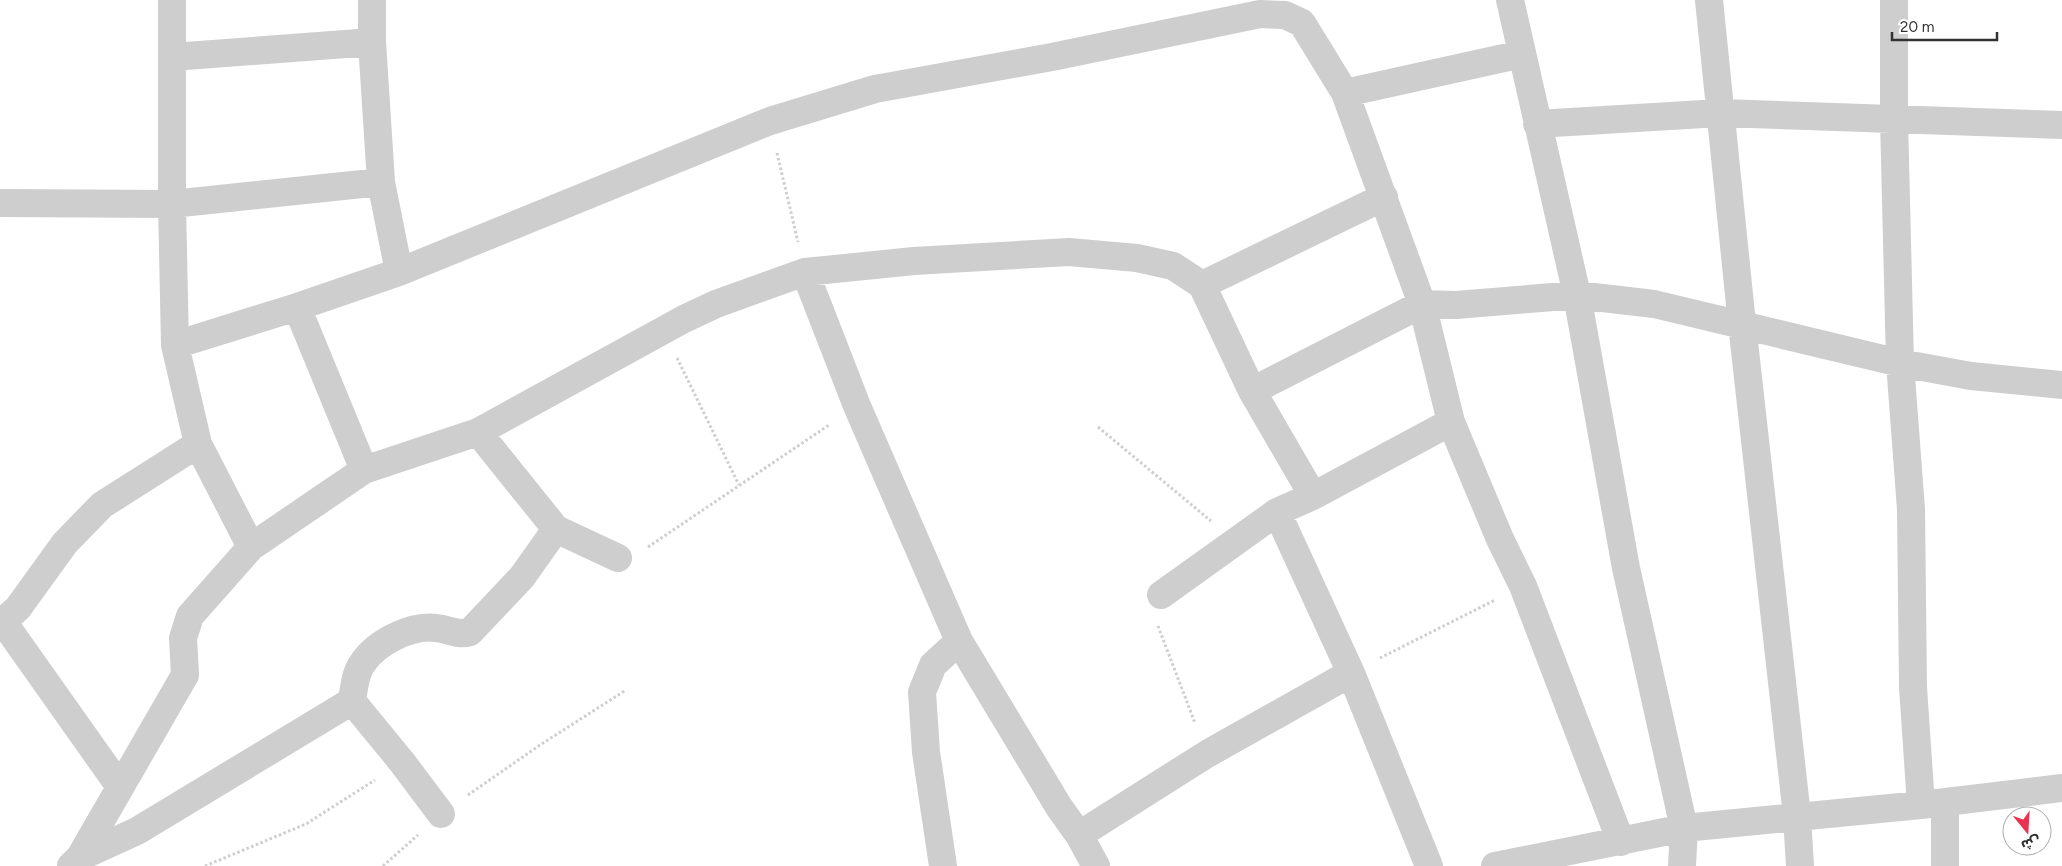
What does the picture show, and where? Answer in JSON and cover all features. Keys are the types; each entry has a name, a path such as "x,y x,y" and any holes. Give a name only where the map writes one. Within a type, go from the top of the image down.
{"street":[{"path":"172,0 172,204 175,345 198,444 251,546"},
{"path":"372,0 372,42 381,182 399,272"},
{"path":"1510,0 1537,124 1578,295 1626,568 1684,828 1682,866"},
{"path":"1709,0 1742,324 1797,816 1800,866"},
{"path":"1894,0 1894,119 1900,363 1910,509 1913,687 1945,866"},
{"path":"175,345 297,308 399,272 770,121 875,89 1052,57 1260,14 1285,15 1302,23 1345,93 1422,304 1451,422 1500,539 1523,586 1621,842"},
{"path":"172,57 372,42"},
{"path":"1345,93 1522,54"},
{"path":"1537,124 1720,113 2062,126"},
{"path":"0,203 172,204 381,182"},
{"path":"1202,285 1384,197"},
{"path":"75,861 120,788 185,675 183,638 190,616 251,546 364,470 478,432 664,330 716,304 805,272 914,261 1069,252 1137,258 1173,266 1202,285 1252,391 1313,496"},
{"path":"805,272 857,406 959,641 1059,807 1079,835 1096,866"},
{"path":"1252,391 1422,304 1456,305 1578,295 1654,304 1900,363 1971,376 2062,384"},
{"path":"297,308 364,470"},
{"path":"1161,595 1277,512 1313,496 1451,422"},
{"path":"478,432 556,529 618,558"},
{"path":"120,788 2,623 18,608 65,543 102,506 198,444"},
{"path":"1277,512 1350,673 1429,866"},
{"path":"441,814 402,762 352,701 356,675 362,663 380,646 412,630 435,628 461,635 470,632 522,577 556,529"},
{"path":"943,866 926,752 922,692 933,665 959,641"},
{"path":"1079,835 1207,754 1350,673"},
{"path":"75,861 137,831 352,701"},
{"path":"1495,866 1684,828 2062,788"}],"path":[{"path":"770,121 805,272"},
{"path":"664,330 739,485"},
{"path":"618,558 627,560 635,556 857,406"},
{"path":"1098,427 1234,541"},
{"path":"1350,673 1523,586"},
{"path":"1161,595 1155,600 1156,621 1207,754"},
{"path":"383,866 441,814 540,745 626,690"},
{"path":"205,866 306,824 402,762"}]}
